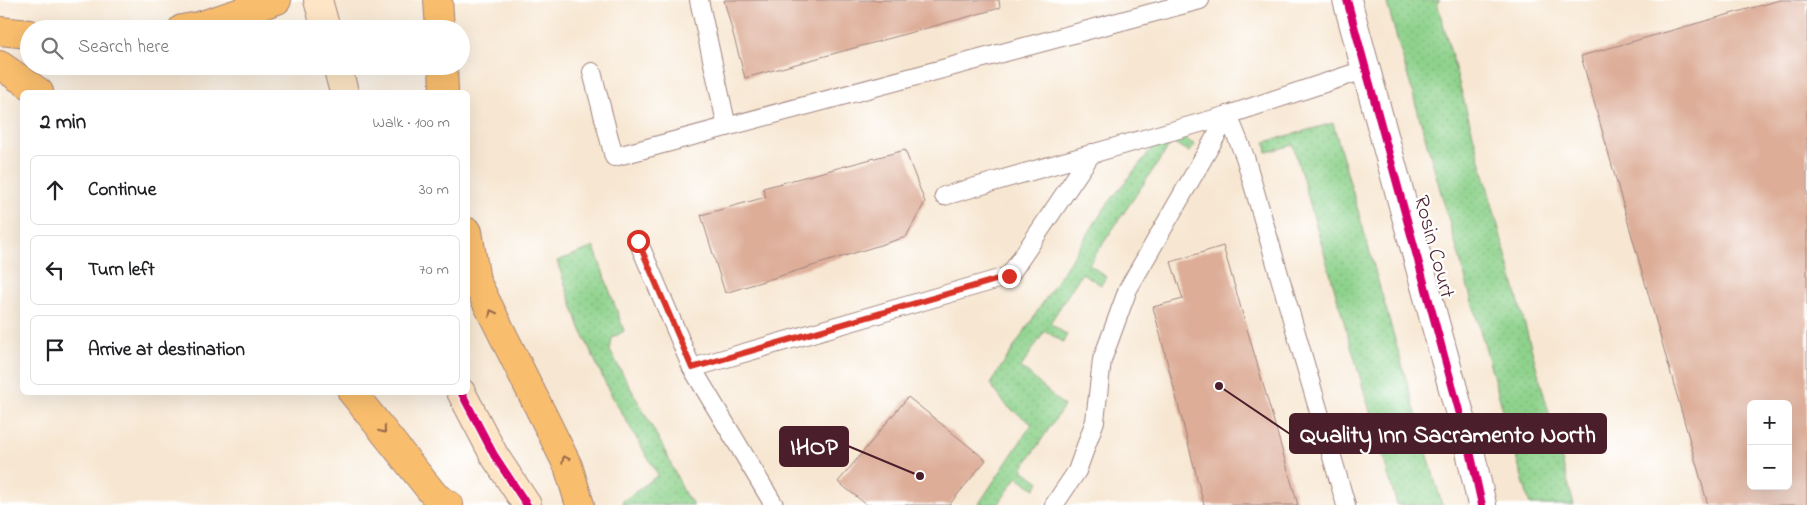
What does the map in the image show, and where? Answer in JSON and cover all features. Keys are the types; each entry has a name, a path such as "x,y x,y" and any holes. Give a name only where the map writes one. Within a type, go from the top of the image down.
{"highway":[{"path":"217,20 277,0"},
{"path":"438,0 439,20"},
{"path":"0,31 20,33"},
{"path":"0,65 36,90"},
{"path":"443,75 444,90"},
{"path":"470,244 476,282 568,466 580,505"},
{"path":"354,395 435,496 449,505"}],"main road":[{"path":"318,0 324,20"},
{"path":"339,75 343,90"},
{"path":"463,395 494,455 527,505"}],"street":[{"name":"Rosin Court","path":"1347,0 1470,452 1482,505"}],"lane":[{"path":"699,0 727,127"},
{"path":"592,72 614,157 1200,0"},
{"path":"944,196 1228,115 1367,69"},
{"path":"1054,505 1077,471 1095,421 1102,360 1128,289 1228,115"},
{"path":"1228,115 1245,157 1346,505"},
{"path":"692,368 1009,276 1092,153"},
{"path":"638,241 692,368 774,505"}],"green space":[{"path":"1386,0 1440,0 1437,2 1574,505 1530,505"},
{"path":"1333,123 1442,505 1397,505 1293,145 1267,152 1265,142"},
{"path":"1181,136 1195,145 1189,152 1172,142 1089,264 1106,277 1101,285 1082,273 1050,323 1067,335 1063,342 1045,331 1021,367 1064,406 1022,469 1039,482 1035,489 1017,477 998,505 978,505 1032,424 1007,406 990,384 1106,206 1153,147"},
{"path":"594,247 624,331 612,338 610,351 662,445 685,494 694,505 624,505 622,502 658,475 609,391 580,328 557,261"}],"building":[{"path":"724,0 999,0 1000,8 745,78"},
{"path":"1780,0 1807,0 1807,505 1708,505 1581,56"},
{"path":"905,150 925,202 906,237 725,293 701,215 766,197 763,188"},
{"path":"1223,246 1298,505 1204,505 1153,307 1183,299 1171,262"},
{"path":"908,397 986,460 949,505 867,505 838,482"}],"cycle path":[{"path":"1347,0 1470,451 1482,505"},
{"path":"463,395 494,455 527,505"}],"place":[{"name":"Quality Inn Sacramento North","path":"1219,386"},
{"name":"IHOP","path":"920,476"}],"route":[{"path":"638,241 692,368 1009,276"}]}
